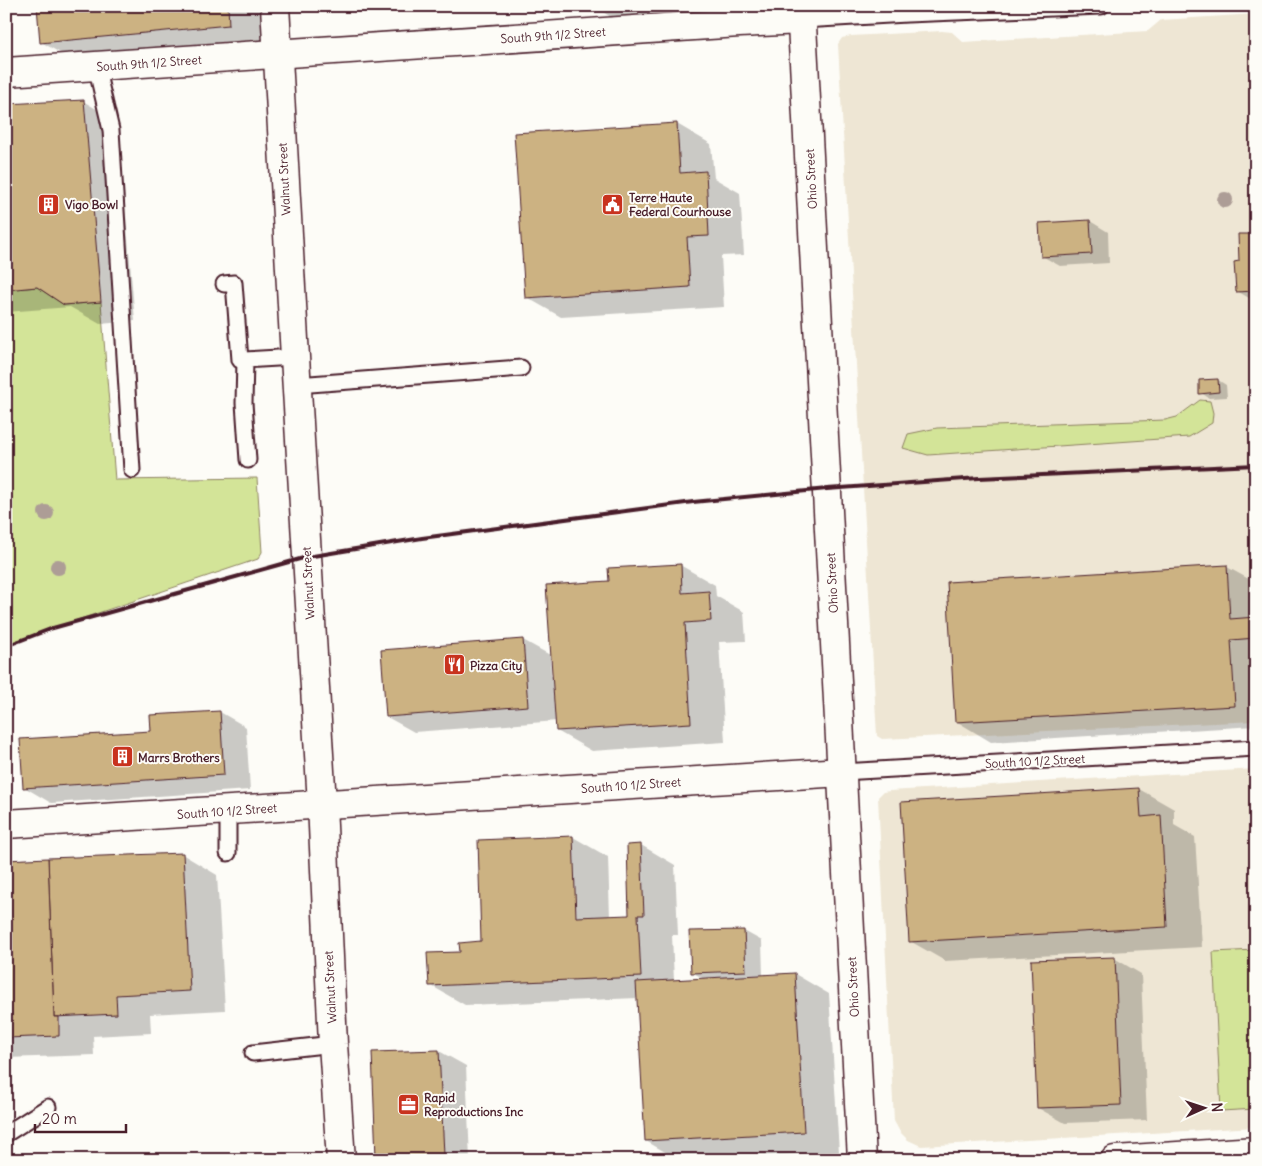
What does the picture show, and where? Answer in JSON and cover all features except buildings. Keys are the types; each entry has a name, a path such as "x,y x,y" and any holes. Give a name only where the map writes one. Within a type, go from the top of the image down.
{"street":[{"name":"Walnut Street","path":"276,6 277,54 322,804 333,1044 341,1160"},
{"name":"South 9th 1/2 Street","path":"6,72 738,23 802,13"},
{"name":"Ohio Street","path":"802,13 862,1160"},
{"name":"South 10 1/2 Street","path":"6,824 842,772"},
{"path":"1115,1160 1256,1151"}],"lane":[{"name":"South 9th 1/2 Street","path":"802,13 917,14 1101,6"},
{"path":"96,66 111,130 132,470"},
{"path":"224,284 234,283 240,360"},
{"path":"248,460 244,403 245,360 295,357"},
{"path":"297,384 521,368"},
{"name":"South 10 1/2 Street","path":"842,772 1256,748"},
{"path":"228,811 228,853"},
{"path":"253,1053 333,1044"},
{"path":"6,1134 48,1107"}],"shaded area":[{"path":"1256,14 1256,721 882,739 877,736 838,44 842,38 851,36 942,31 952,32 963,42 1148,31 1161,20"},
{"path":"1256,769 1256,1127 921,1146 908,1140 900,1132 894,1121 878,797 883,792 890,791"}],"green space":[{"path":"37,287 64,305 101,302 115,480 257,478 262,552 258,559 6,644 6,290"},
{"path":"1200,400 1210,401 1213,413 1212,423 1189,437 928,455 903,448 908,434 937,428 1165,420 1177,417"},
{"path":"1256,950 1256,1109 1221,1111 1213,952"}],"railway":[{"path":"6,646 53,628 307,557 422,538 693,502 827,489 979,478 1256,465"}],"place":[{"name":"Vigo Bowl","path":"49,204"},
{"name":"Terre Haute Federal Courhouse","path":"613,204"},
{"name":"Pizza City","path":"454,665"},
{"name":"Marrs Brothers","path":"122,757"},
{"name":"Rapid Reproductions Inc","path":"408,1104"}]}
